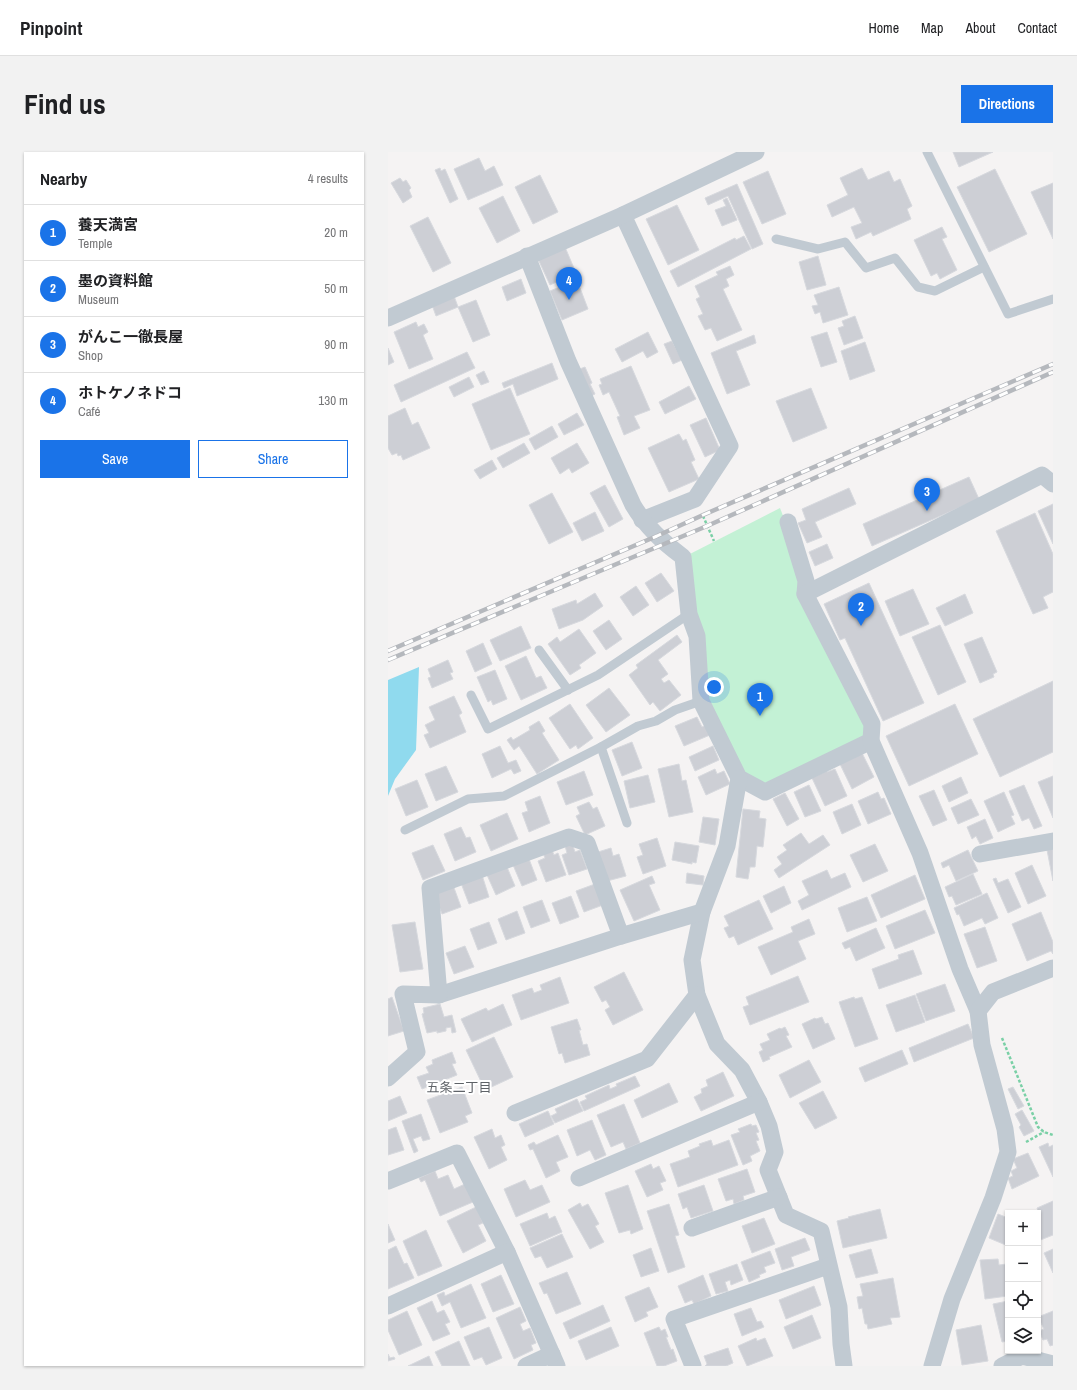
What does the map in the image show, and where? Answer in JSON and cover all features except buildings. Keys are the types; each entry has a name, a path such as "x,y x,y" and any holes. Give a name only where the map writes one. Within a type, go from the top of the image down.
{"street":[{"path":"388,318 623,215 756,152"},
{"path":"623,215 730,446 695,499 642,520"},
{"path":"527,256 568,361 633,505 642,520 664,543 683,557 689,614 697,636 701,701 739,778 765,792 871,741"},
{"path":"805,594 1042,475 1053,484"},
{"path":"788,522 806,581 805,594 872,724 871,741 920,853 960,969 978,1011 982,1045 1005,1129 1008,1152 993,1198 952,1299 932,1366"},
{"path":"739,778 727,846 702,912 692,960 697,995 718,1044 742,1070 760,1102 769,1126 775,1152 768,1170 786,1215 821,1231 828,1266 839,1307 844,1366"},
{"path":"439,995 430,888 569,837 587,843 621,936"},
{"path":"980,854 1053,841"},
{"path":"388,1078 417,1052 403,994 439,995 621,936 702,912"},
{"path":"978,1011 993,992 1053,968"},
{"path":"515,1113 647,1059 697,995"},
{"path":"579,1178 760,1102"},
{"path":"388,1181 457,1153 507,1252 555,1360 526,1366"},
{"path":"692,1228 779,1197"},
{"path":"388,1306 507,1252"},
{"path":"693,1366 674,1319 828,1266"},
{"path":"1002,1366 1022,1356 1053,1364"}],"lane":[{"path":"927,152 1008,314 1053,300"},
{"path":"776,239 818,249 845,242 866,268 895,258 918,287 935,291 984,267"},
{"path":"471,695 488,729 598,675 689,614"},
{"path":"539,650 568,690"},
{"path":"405,830 468,799 504,796 601,747 638,726 656,721 675,710 701,701"},
{"path":"601,747 627,823"}],"path":[{"path":"695,499 714,541"},
{"path":"1001,1037 1038,1127 1044,1132 1053,1136"}],"green space":[{"path":"780,508 870,740 765,791 740,777 702,701 684,557"}],"water":[{"path":"419,667 416,750 395,779 388,796 388,680"}],"railway":[{"path":"388,651 1053,364"},
{"path":"388,660 707,526 1053,372"}],"place":[{"name":"ホトケノネドコ","path":"569,300"},
{"name":"がんこ一徹長屋","path":"927,511"},
{"name":"墨の資料館","path":"861,626"},
{"name":"養天満宮","path":"760,716"}],"district":[{"name":"五条二丁目","path":"459,1087"}]}
